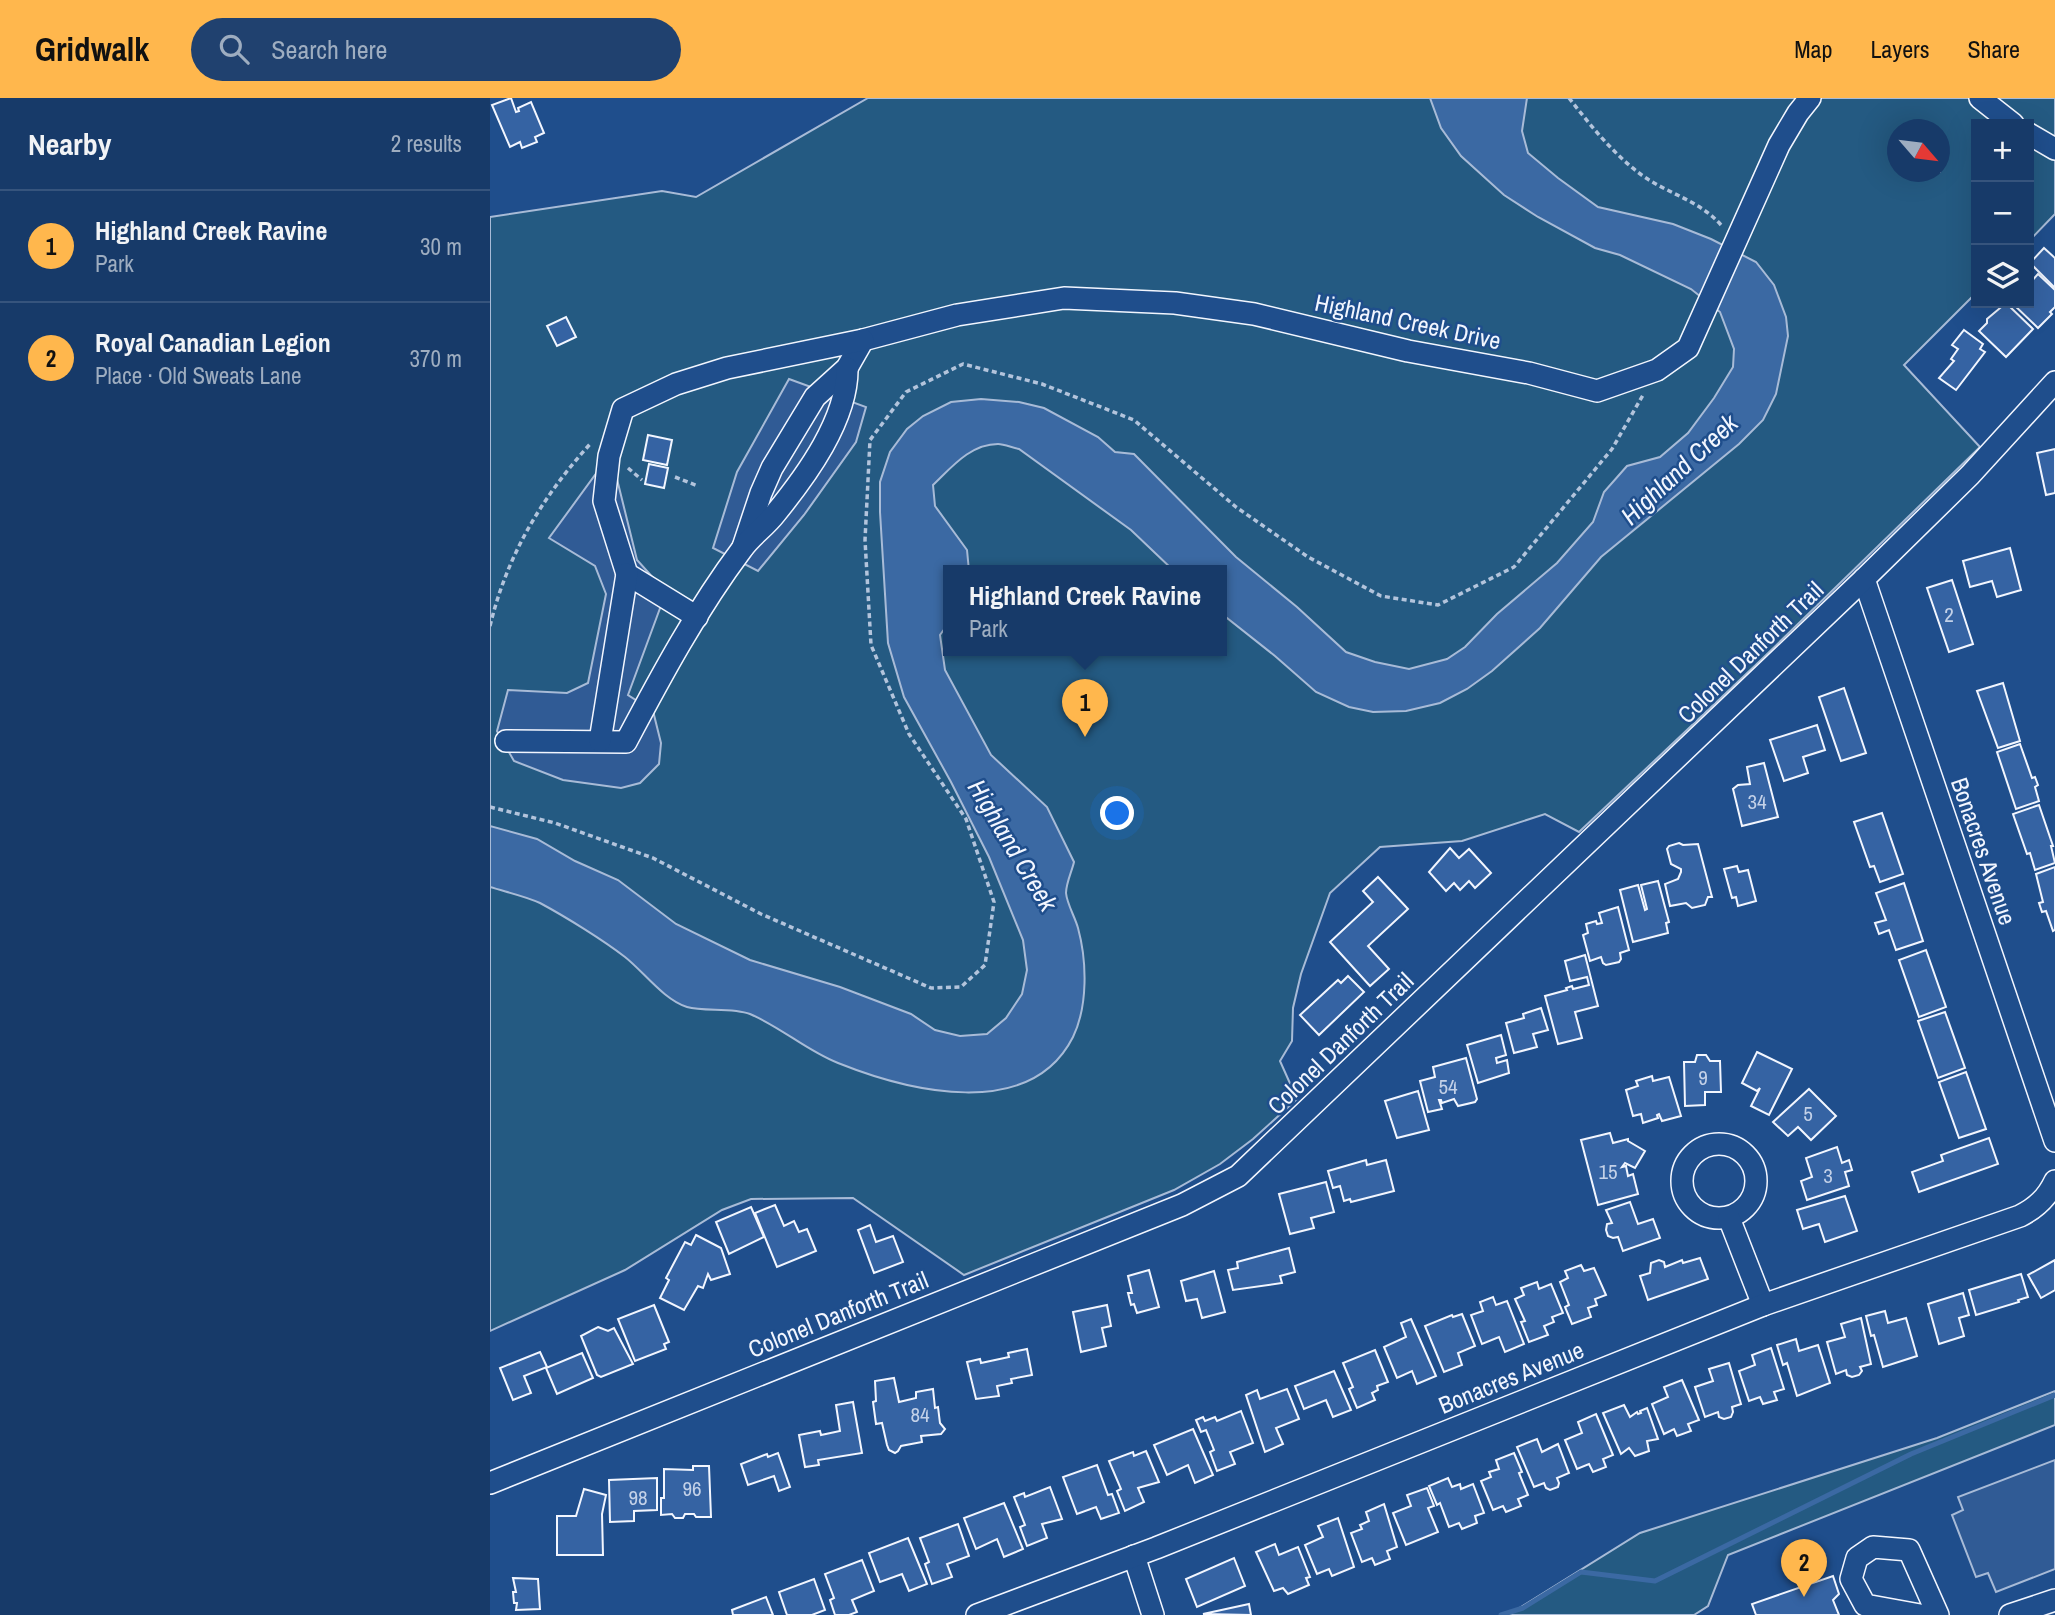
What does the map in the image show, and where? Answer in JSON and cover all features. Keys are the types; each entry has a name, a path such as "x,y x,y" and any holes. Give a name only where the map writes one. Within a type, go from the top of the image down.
{"street":[{"name":"Highland Creek Drive","path":"628,574 604,501 609,456 623,409 676,384 727,368 863,340 957,315 1064,298 1175,303 1254,314 1408,351 1530,373 1597,391 1657,370 1688,348 1779,145 1810,98"},
{"path":"1980,98 2007,119"},
{"path":"2034,137 2055,149"},
{"path":"743,547 772,468 815,397 847,368 863,340"},
{"path":"506,741 626,742 673,653 743,547 774,517 814,458 839,415 847,382 847,368"},
{"name":"Colonel Danforth Trail","path":"490,1483 1182,1205 1238,1176 1864,579 1970,475 2055,382"},
{"path":"600,741 628,574 697,617"},
{"name":"Bonacres Avenue","path":"1864,579 2055,1141"},
{"name":"Bonacres Avenue","path":"978,1615 1134,1556 1763,1305 2020,1216 2048,1196 2055,1181"},
{"path":"1729,1218 1763,1305"},
{"path":"1920,1615 1865,1605 1851,1579 1857,1558 1873,1547 1909,1550 1938,1615"},
{"path":"1134,1556 1153,1615"},
{"path":"2010,1615 2055,1600"}],"path":[{"path":"1569,98 1605,142 1644,177 1709,212 1736,241"},
{"path":"490,807 555,823 653,858 761,914 931,988 961,987 985,965 994,902 966,819 909,734 871,645 865,540 870,440 906,392 963,364 1042,384 1133,420 1236,507 1308,557 1381,596 1438,605 1514,567 1612,449 1657,370"},
{"path":"490,626 497,597 530,522 595,439"},
{"path":"675,477 698,486"}],"shaded area":[{"path":"868,98 2055,98 2055,214 2034,236 2034,119 1971,119 1971,298 1904,365 1980,447 1579,832 1545,814 1462,841 1380,847 1330,893 1301,974 1293,1008 1292,1041 1280,1061 1297,1099 1253,1139 1220,1164 1174,1190 964,1275 853,1198 751,1199 722,1210 625,1270 490,1331 490,217 662,191 696,197"},
{"path":"789,379 866,407 856,442 804,515 758,571 713,548 737,472"},
{"path":"603,464 616,475 637,560 666,592 628,695 653,711 661,743 659,764 640,783 621,788 563,780 514,761 497,731 508,690 567,693 588,683 606,594 595,566 549,538"},
{"path":"2055,1391 2055,1425 1728,1555 1708,1606 1694,1615 1508,1615 1640,1533 1937,1438"},
{"path":"2055,1460 2055,1569 1996,1592 1988,1573 1976,1577 1952,1515 1963,1510 1958,1497"}],"water":[{"name":"Highland Creek","path":"1430,98 1527,98 1522,131 1528,153 1598,207 1673,224 1711,239 1756,262 1774,285 1786,317 1788,336 1776,394 1763,420 1739,444 1601,557 1540,628 1492,671 1467,689 1440,703 1406,711 1373,712 1349,707 1316,692 1227,618 1227,565 1168,565 1131,530 1019,449 1000,444 988,445 970,452 954,465 933,485 935,506 967,550 968,565 943,565 943,631 940,635 945,670 991,755 1047,807 1074,862 1066,893 1081,941 1084,998 1073,1037 1053,1064 1028,1081 998,1090 966,1092 898,1083 866,1073 827,1058 750,1014 687,1007 662,992 625,957 573,922 534,901 490,887 490,826 537,839 575,861 618,880 676,924 750,960 840,987 911,1014 935,1030 960,1036 987,1034 1006,1018 1022,994 1027,970 1023,940 989,857 904,697 888,643 880,482 890,452 907,429 923,416 951,402 981,399 1019,402 1044,408 1098,437 1115,452 1134,454 1236,557 1346,652 1409,669 1447,659 1465,647 1497,614 1557,563 1593,522 1604,492 1627,466 1660,457 1688,433 1733,367 1734,349 1720,312 1691,289 1620,255 1595,248 1504,195 1461,156 1441,128"}],"building":[{"path":"511,98 516,112 519,111 518,108 531,102 544,133 535,137 537,142 522,148 520,142 510,147 492,105"},
{"path":"2044,248 2055,258 2055,288 2034,267 2034,259"},
{"path":"2038,274 2055,290 2055,307 2050,312 2052,314 2038,328 2017,308 2034,308 2034,278"},
{"path":"2000,308 2011,308 2033,329 2006,357 1979,331 1987,323 1987,319"},
{"path":"566,317 576,337 557,346 547,326"},
{"path":"1964,330 1983,344 1980,349 1985,352 1956,390 1939,378 1954,361 1951,359 1958,349 1952,345"},
{"path":"648,435 672,440 667,465 643,460"},
{"path":"2055,449 2055,493 2046,495 2037,453"},
{"path":"649,464 668,468 664,488 645,484"},
{"path":"2010,548 2021,590 1997,597 1992,581 1970,587 1963,561"},
{"path":"1952,580 1973,644 1949,652 1927,588"},
{"path":"2003,683 2020,741 1998,748 1977,691"},
{"path":"1844,688 1866,753 1841,761 1819,697"},
{"path":"1817,725 1825,750 1803,757 1808,773 1784,781 1770,740"},
{"path":"2020,744 2032,778 2035,777 2038,785 2035,787 2039,801 2016,809 1997,752"},
{"path":"1764,763 1778,817 1742,826 1733,789 1738,785 1750,784 1747,767"},
{"path":"2039,805 2053,846 2055,863 2035,870 2013,814"},
{"path":"1882,813 1903,874 1880,882 1874,866 1870,867 1854,822"},
{"path":"1679,843 1698,844 1712,897 1708,897 1705,905 1692,908 1686,903 1670,906 1665,884 1678,879 1681,869 1671,864 1667,849"},
{"path":"1450,848 1459,858 1469,849 1491,873 1475,888 1469,881 1460,890 1454,883 1446,891 1429,872"},
{"path":"1737,866 1739,872 1748,870 1756,901 1738,906 1736,897 1732,898 1724,869"},
{"path":"2055,867 2053,931 2046,911 2042,912 2039,903 2043,902 2036,874"},
{"path":"1378,877 1408,909 1368,946 1389,969 1370,986 1330,942 1373,902 1363,891"},
{"path":"1658,881 1669,922 1666,923 1668,933 1633,942 1620,890 1638,885 1645,910 1647,909 1641,885"},
{"path":"1904,883 1923,941 1896,950 1889,930 1879,934 1875,923 1886,920 1876,893"},
{"path":"1618,907 1629,950 1620,953 1619,962 1606,965 1601,957 1590,961 1583,935 1588,933 1586,924 1596,921 1597,924 1602,923 1599,913"},
{"path":"1926,950 1946,1007 1919,1017 1899,960"},
{"path":"1585,955 1598,1006 1575,1012 1582,1038 1558,1044 1545,996 1572,986 1573,989 1589,985 1587,977 1570,981 1565,961"},
{"path":"1348,976 1364,992 1319,1035 1300,1015 1338,980 1341,983"},
{"path":"1541,1008 1548,1030 1533,1034 1537,1047 1514,1053 1506,1023 1524,1018 1523,1014"},
{"path":"1945,1012 1965,1068 1938,1078 1918,1021"},
{"path":"1501,1035 1506,1055 1496,1058 1497,1063 1507,1060 1509,1073 1478,1083 1467,1045"},
{"path":"1757,1052 1792,1069 1769,1115 1751,1106 1760,1088 1757,1091 1742,1083"},
{"path":"1697,1055 1706,1055 1710,1061 1720,1061 1721,1092 1705,1092 1705,1105 1685,1106 1684,1062 1695,1062"},
{"path":"1466,1058 1477,1099 1475,1102 1458,1106 1454,1099 1442,1103 1439,1100 1442,1109 1428,1112 1420,1081 1435,1077 1433,1067"},
{"path":"1966,1072 1986,1129 1959,1138 1939,1082"},
{"path":"1652,1076 1653,1081 1669,1077 1681,1116 1662,1121 1659,1114 1658,1118 1643,1123 1641,1114 1633,1116 1626,1090 1638,1086 1636,1081"},
{"path":"1809,1089 1836,1116 1811,1140 1798,1127 1788,1136 1773,1122"},
{"path":"1418,1091 1429,1130 1397,1138 1385,1101"},
{"path":"1610,1133 1613,1143 1628,1139 1645,1151 1635,1168 1625,1163 1622,1167 1626,1166 1628,1176 1633,1174 1638,1194 1598,1205 1581,1140"},
{"path":"1989,1138 1998,1164 1919,1192 1912,1172 1943,1161 1941,1155"},
{"path":"1837,1147 1842,1163 1849,1160 1852,1170 1845,1172 1849,1186 1807,1200 1801,1181 1812,1177 1806,1158"},
{"path":"1366,1160 1367,1165 1386,1160 1394,1191 1351,1202 1350,1199 1344,1201 1340,1186 1333,1188 1328,1171"},
{"path":"1326,1182 1334,1212 1311,1218 1314,1228 1290,1234 1279,1194"},
{"path":"1845,1196 1857,1231 1825,1242 1819,1224 1803,1229 1797,1210"},
{"path":"1630,1202 1638,1224 1653,1219 1660,1238 1623,1251 1618,1237 1608,1236 1607,1224 1612,1223 1606,1210"},
{"path":"775,1205 784,1226 794,1221 799,1232 807,1229 816,1251 777,1267 755,1213"},
{"path":"751,1207 764,1237 729,1254 716,1222"},
{"path":"870,1225 876,1242 893,1236 903,1262 874,1273 858,1230"},
{"path":"696,1235 721,1248 730,1274 711,1280 708,1274 703,1288 698,1286 684,1310 660,1298 669,1280 666,1278 685,1242 691,1245"},
{"path":"1289,1248 1295,1272 1280,1276 1282,1283 1233,1290 1228,1270 1238,1268 1237,1262"},
{"path":"1700,1258 1708,1279 1648,1300 1640,1276 1650,1273 1651,1263 1659,1260 1664,1262 1665,1267 1682,1260 1683,1263"},
{"path":"2055,1260 2055,1290 2041,1298 2028,1275"},
{"path":"1581,1265 1584,1271 1594,1268 1606,1295 1595,1299 1597,1305 1588,1308 1591,1317 1572,1324 1565,1307 1569,1305 1560,1282 1568,1278 1565,1271"},
{"path":"1149,1270 1159,1307 1137,1313 1134,1304 1131,1305 1128,1293 1132,1293 1128,1276"},
{"path":"1214,1271 1225,1312 1202,1318 1197,1299 1186,1301 1181,1281"},
{"path":"2021,1274 2028,1297 1976,1315 1969,1290"},
{"path":"1537,1282 1539,1289 1551,1284 1563,1313 1552,1317 1554,1322 1544,1326 1548,1335 1529,1342 1521,1322 1525,1321 1515,1299 1524,1295 1521,1288"},
{"path":"1963,1293 1969,1315 1959,1318 1964,1336 1939,1344 1928,1304"},
{"path":"1493,1297 1496,1305 1507,1301 1524,1344 1505,1352 1499,1337 1482,1344 1471,1315 1483,1311 1480,1302"},
{"path":"654,1305 669,1342 664,1344 666,1349 635,1361 618,1319"},
{"path":"1107,1305 1111,1326 1102,1328 1106,1346 1081,1352 1073,1312"},
{"path":"1885,1311 1888,1323 1906,1318 1917,1356 1883,1367 1866,1316"},
{"path":"1462,1314 1475,1346 1458,1353 1462,1365 1444,1372 1425,1326 1452,1315"},
{"path":"1861,1318 1871,1364 1860,1367 1862,1371 1859,1375 1852,1377 1847,1375 1846,1370 1836,1374 1827,1342 1845,1337 1841,1324"},
{"path":"1411,1319 1436,1376 1417,1384 1412,1371 1397,1378 1384,1347 1406,1337 1401,1323"},
{"path":"598,1327 608,1331 614,1328 633,1364 601,1377 597,1375 581,1336"},
{"path":"1796,1339 1799,1351 1818,1345 1830,1383 1797,1396 1787,1363 1783,1365 1777,1345"},
{"path":"1771,1348 1784,1389 1774,1392 1777,1400 1763,1404 1760,1397 1749,1401 1739,1371 1755,1365 1752,1355"},
{"path":"1027,1349 1032,1375 1011,1379 1012,1383 997,1386 999,1396 976,1399 967,1362 980,1359 981,1363 1009,1357 1008,1353"},
{"path":"1375,1350 1388,1382 1377,1386 1378,1390 1372,1393 1375,1400 1357,1408 1349,1389 1353,1387 1343,1363"},
{"path":"540,1352 547,1367 524,1376 531,1393 513,1400 500,1368"},
{"path":"582,1353 593,1378 557,1394 546,1368"},
{"path":"1729,1363 1741,1404 1732,1407 1731,1417 1724,1419 1719,1417 1718,1412 1705,1417 1695,1387 1713,1381 1709,1369"},
{"path":"1334,1371 1351,1410 1333,1417 1326,1400 1304,1409 1295,1386"},
{"path":"894,1378 899,1402 916,1398 916,1392 933,1389 935,1408 938,1407 940,1423 945,1429 941,1434 921,1436 922,1442 901,1446 895,1453 889,1450 882,1423 876,1424 873,1402 876,1401 875,1381"},
{"path":"1682,1380 1699,1420 1688,1424 1691,1431 1677,1436 1674,1429 1664,1434 1652,1404 1668,1397 1664,1387"},
{"path":"1287,1389 1299,1419 1276,1428 1283,1444 1265,1452 1246,1395 1257,1390 1260,1399"},
{"path":"853,1402 862,1453 818,1460 819,1465 805,1467 799,1435 820,1431 821,1435 840,1431 836,1405"},
{"path":"1624,1405 1630,1417 1647,1408 1658,1439 1647,1441 1649,1451 1635,1456 1629,1448 1621,1454 1603,1413"},
{"path":"1241,1411 1253,1443 1230,1452 1235,1464 1217,1471 1210,1452 1214,1450 1206,1430 1201,1432 1196,1420 1203,1417 1205,1421 1215,1417 1217,1421"},
{"path":"1596,1414 1613,1455 1603,1459 1606,1467 1593,1472 1589,1464 1577,1469 1565,1440 1582,1433 1578,1422"},
{"path":"1193,1429 1213,1475 1195,1483 1188,1465 1167,1475 1154,1445"},
{"path":"1537,1439 1542,1452 1558,1444 1569,1473 1557,1478 1558,1487 1550,1490 1544,1483 1534,1487 1517,1447"},
{"path":"1146,1451 1159,1482 1138,1488 1144,1502 1125,1511 1117,1491 1121,1489 1109,1461 1133,1452 1134,1456"},
{"path":"778,1453 790,1487 779,1491 774,1476 748,1485 741,1464 767,1454 768,1457"},
{"path":"1514,1453 1528,1495 1518,1499 1521,1506 1506,1512 1503,1506 1493,1510 1481,1481 1491,1477 1489,1472 1499,1469 1496,1460"},
{"path":"1097,1465 1108,1495 1112,1494 1119,1513 1101,1519 1096,1507 1077,1514 1063,1477"},
{"path":"693,1466 709,1466 711,1517 685,1514 683,1518 675,1518 672,1514 661,1515 664,1469 693,1470"},
{"path":"657,1478 657,1510 634,1511 634,1521 610,1522 609,1480"},
{"path":"1448,1478 1452,1487 1460,1484 1461,1489 1473,1484 1484,1513 1475,1516 1477,1523 1462,1529 1459,1523 1449,1527 1440,1503 1437,1505 1429,1486"},
{"path":"1050,1487 1062,1519 1042,1524 1047,1538 1027,1546 1020,1527 1025,1525 1014,1497 1024,1493 1025,1497"},
{"path":"1427,1488 1434,1506 1428,1508 1438,1532 1406,1545 1393,1513 1411,1506 1407,1495"},
{"path":"584,1489 606,1495 602,1514 603,1555 557,1555 557,1516 576,1516"},
{"path":"1004,1503 1023,1549 1004,1557 997,1539 976,1549 964,1518"},
{"path":"1384,1504 1397,1547 1387,1551 1390,1559 1375,1565 1372,1558 1362,1562 1351,1533 1362,1529 1360,1525 1369,1521 1366,1512"},
{"path":"1338,1518 1354,1567 1332,1576 1329,1569 1317,1574 1305,1545 1323,1537 1318,1526"},
{"path":"958,1524 969,1556 947,1564 952,1577 932,1584 925,1564 929,1562 920,1538"},
{"path":"908,1538 927,1584 909,1591 902,1574 880,1582 869,1553"},
{"path":"1275,1544 1279,1555 1298,1547 1310,1577 1306,1578 1309,1585 1288,1594 1283,1588 1274,1591 1256,1552"},
{"path":"1234,1558 1245,1586 1197,1607 1186,1579"},
{"path":"862,1560 874,1591 852,1600 857,1612 835,1615 830,1600 834,1598 825,1574"},
{"path":"1833,1576 1839,1594 1833,1600 1839,1615 1756,1615 1752,1604"},
{"path":"513,1578 538,1579 540,1609 516,1610"},
{"path":"814,1579 825,1610 812,1615 787,1615 779,1592"},
{"path":"766,1597 773,1615 733,1615 732,1610"},
{"path":"1249,1604 1251,1615 1203,1614"}],"waterway":[{"path":"1501,1615 1523,1608 1581,1572 1655,1581 1911,1454 2055,1395"}],"place":[{"name":"Highland Creek Ravine","path":"1085,737"},
{"name":"Royal Canadian Legion","path":"1804,1597"}]}
